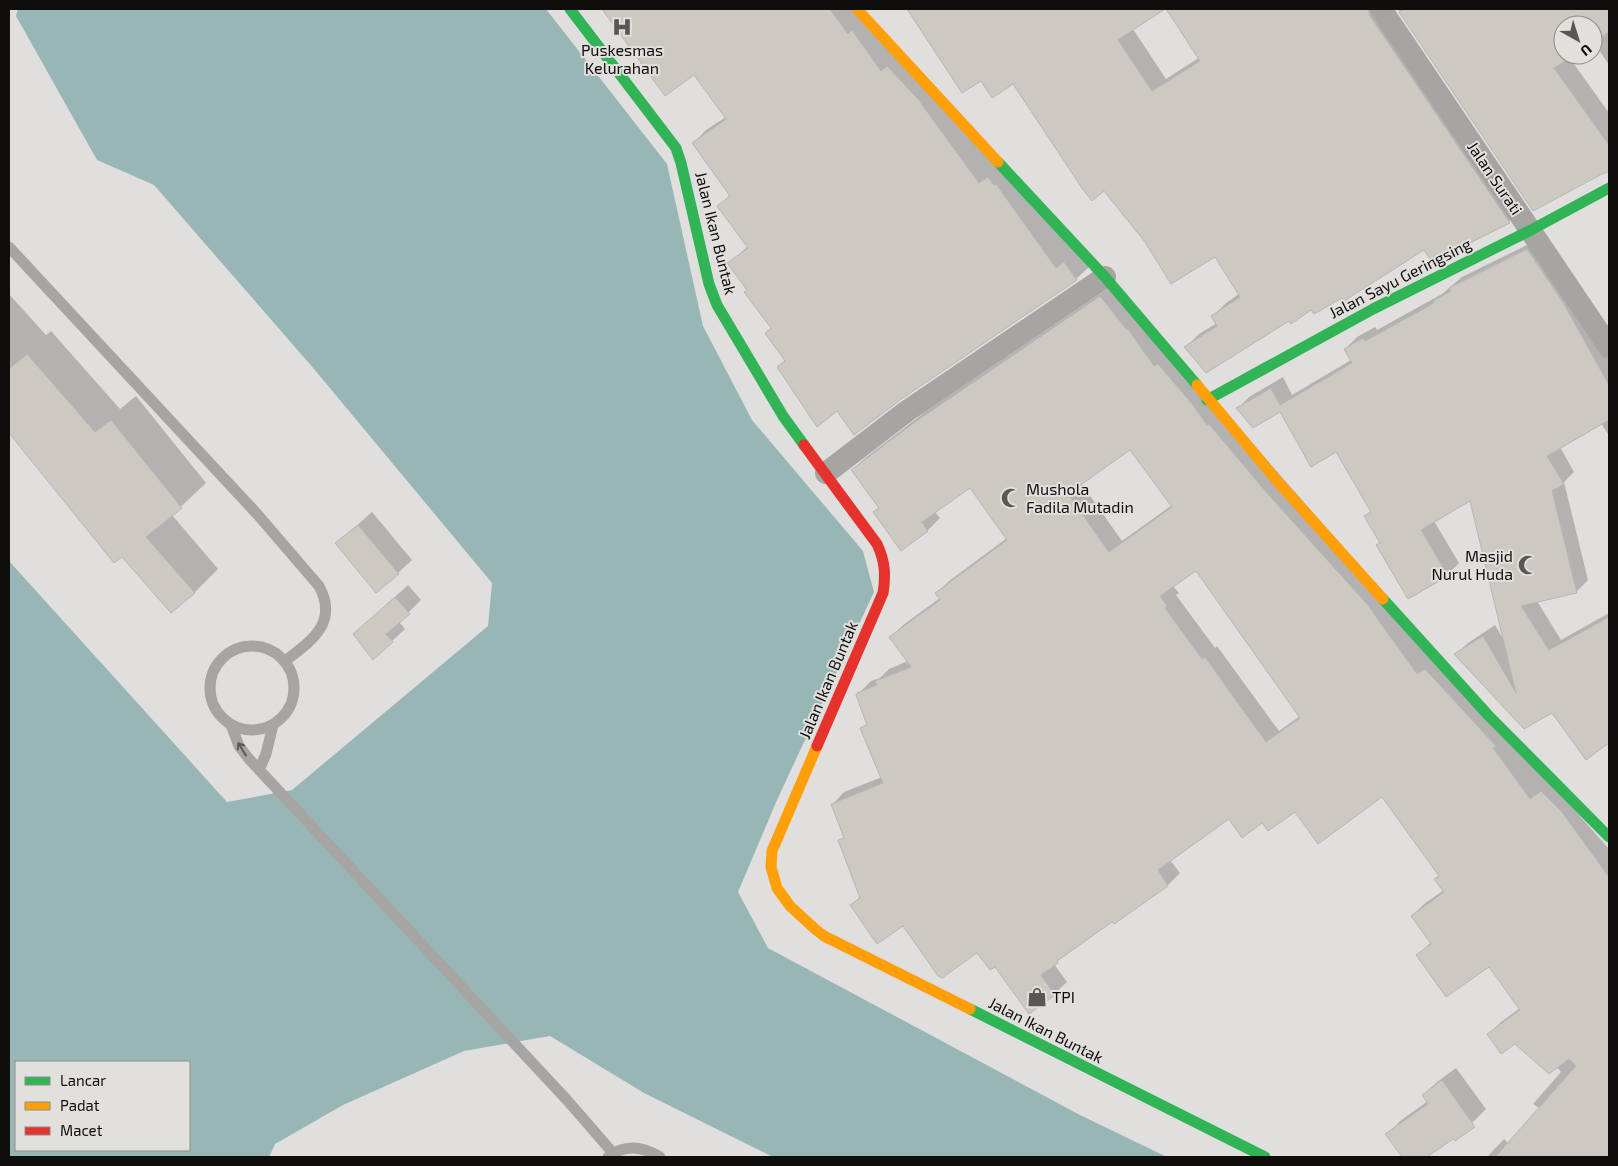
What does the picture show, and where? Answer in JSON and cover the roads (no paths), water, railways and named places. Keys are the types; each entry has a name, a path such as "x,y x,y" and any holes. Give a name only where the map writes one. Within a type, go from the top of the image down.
{"street":[{"name":"Jalan Ikan Buntak","path":"570,9 676,148 686,179 709,284 717,305 783,416 877,544 886,568 883,593 772,851 771,867 781,894 792,908 824,936 1265,1157"},
{"path":"857,9 1106,277 1279,483 1488,715 1609,837"},
{"name":"Jalan Surati","path":"1381,9 1609,347"},
{"name":"Jalan Sayu Geringsing","path":"1208,400 1373,309 1531,230 1609,188"},
{"path":"826,473 907,411 1106,277"}],"lane":[{"path":"9,247 258,514 319,586 325,597 326,610 323,624 317,634 285,661"},
{"path":"257,646 272,651 285,661 292,674 294,688 292,703 285,716 273,725 259,730 244,730 231,725 218,714 211,700 210,684 215,668 226,656 240,648 257,646"},
{"path":"231,725 243,753 567,1100 610,1155 624,1148 637,1147 649,1150 660,1157"},
{"path":"259,770 266,754 273,725"}],"water":[{"path":"18,9 546,9 667,164 703,326 752,420 863,551 874,592 777,800 738,892 768,948 1080,1115 1167,1157 773,1157 644,1093 550,1036 464,1051 343,1105 275,1144 269,1157 9,1157 9,561 227,802 292,790 488,626 492,583 314,369 154,185 97,160 16,16"}],"place":[{"name":"Puskesmas Kelurahan","path":"622,27"},
{"name":"Mushola Fadila Mutadin","path":"1011,498"},
{"name":"Masjid Nurul Huda","path":"1528,565"},
{"name":"TPI","path":"1037,997"}]}
